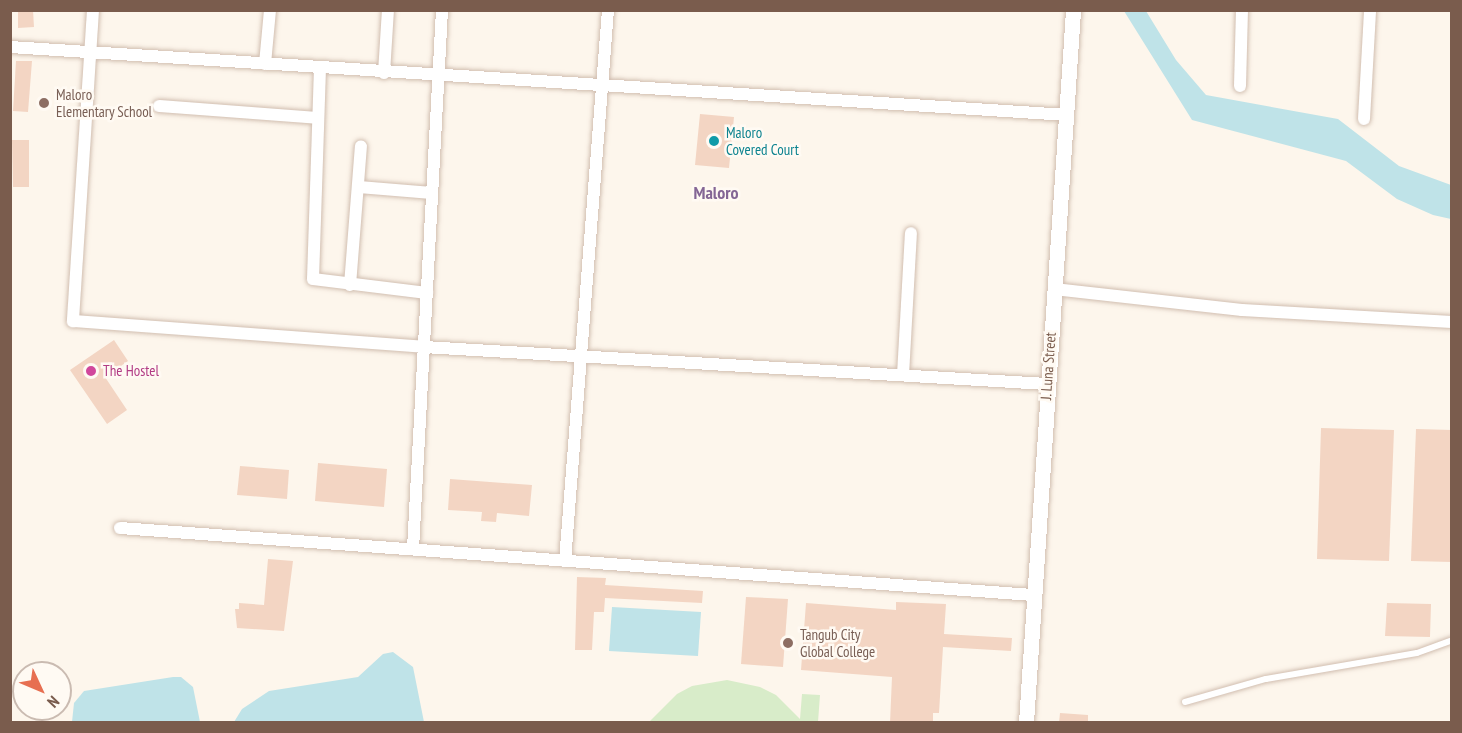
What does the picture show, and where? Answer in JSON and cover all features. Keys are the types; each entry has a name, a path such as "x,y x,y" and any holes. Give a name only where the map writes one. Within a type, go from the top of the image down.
{"street":[{"path":"93,10 73,321 424,347 1047,384"},
{"path":"265,64 270,10"},
{"path":"384,73 388,10"},
{"path":"413,549 442,10"},
{"path":"565,561 608,10"},
{"name":"J. Luna Street","path":"1026,723 1073,10"},
{"path":"1240,86 1242,10"},
{"path":"1364,119 1371,10"},
{"path":"10,47 384,73 1066,115"},
{"path":"320,68 312,275 319,282 427,294"},
{"path":"159,106 318,118"},
{"path":"350,285 361,146"},
{"path":"359,188 432,193"},
{"path":"903,375 911,233"},
{"path":"1054,289 1242,310 1452,322"},
{"path":"120,528 1033,595"}],"lane":[{"path":"1185,702 1266,679 1417,653 1452,640"}],"green space":[{"path":"727,680 760,687 776,695 800,719 802,694 820,695 818,722 649,722 677,694 692,686"}],"water":[{"path":"1124,11 1146,11 1176,60 1206,95 1338,119 1399,166 1451,185 1451,219 1433,215 1397,199 1346,161 1192,120"},
{"path":"612,607 701,612 698,656 609,651"},
{"path":"393,652 413,667 424,722 234,722 242,709 269,691 358,677 383,654"},
{"path":"181,677 193,687 200,722 72,722 74,703 84,691"}],"building":[{"path":"18,10 33,10 34,27 18,28"},
{"path":"16,61 32,61 28,112 13,111"},
{"name":"Maloro Covered Court","path":"700,114 734,117 729,168 695,165"},
{"path":"12,140 29,140 29,187 13,187"},
{"path":"114,340 128,361 105,377 127,410 107,424 70,370"},
{"path":"1321,428 1394,430 1389,561 1317,559"},
{"path":"1416,429 1452,430 1452,562 1411,561"},
{"path":"318,463 387,469 384,507 315,501"},
{"path":"240,466 289,470 287,499 237,495"},
{"path":"450,479 532,485 529,516 497,513 496,522 481,521 482,512 448,510"},
{"path":"268,559 293,561 284,631 237,628 235,609 239,609 239,603 264,605"},
{"path":"577,577 606,578 605,585 703,591 702,603 605,598 604,612 594,612 592,650 575,650"},
{"path":"746,597 788,599 783,667 741,664"},
{"path":"896,602 946,604 944,634 1012,638 1011,651 943,647 939,713 933,713 933,723 890,723 892,677 801,670 806,603 896,610"},
{"path":"1387,603 1431,604 1430,637 1385,636"},
{"path":"1060,713 1088,715 1088,723 1059,723"}],"place":[{"name":"Maloro Elementary School","path":"44,103"},
{"name":"Maloro Covered Court","path":"714,141"},
{"name":"The Hostel","path":"91,371"},
{"name":"Tangub City Global College","path":"788,643"}],"district":[{"name":"Maloro","path":"716,193"}]}
